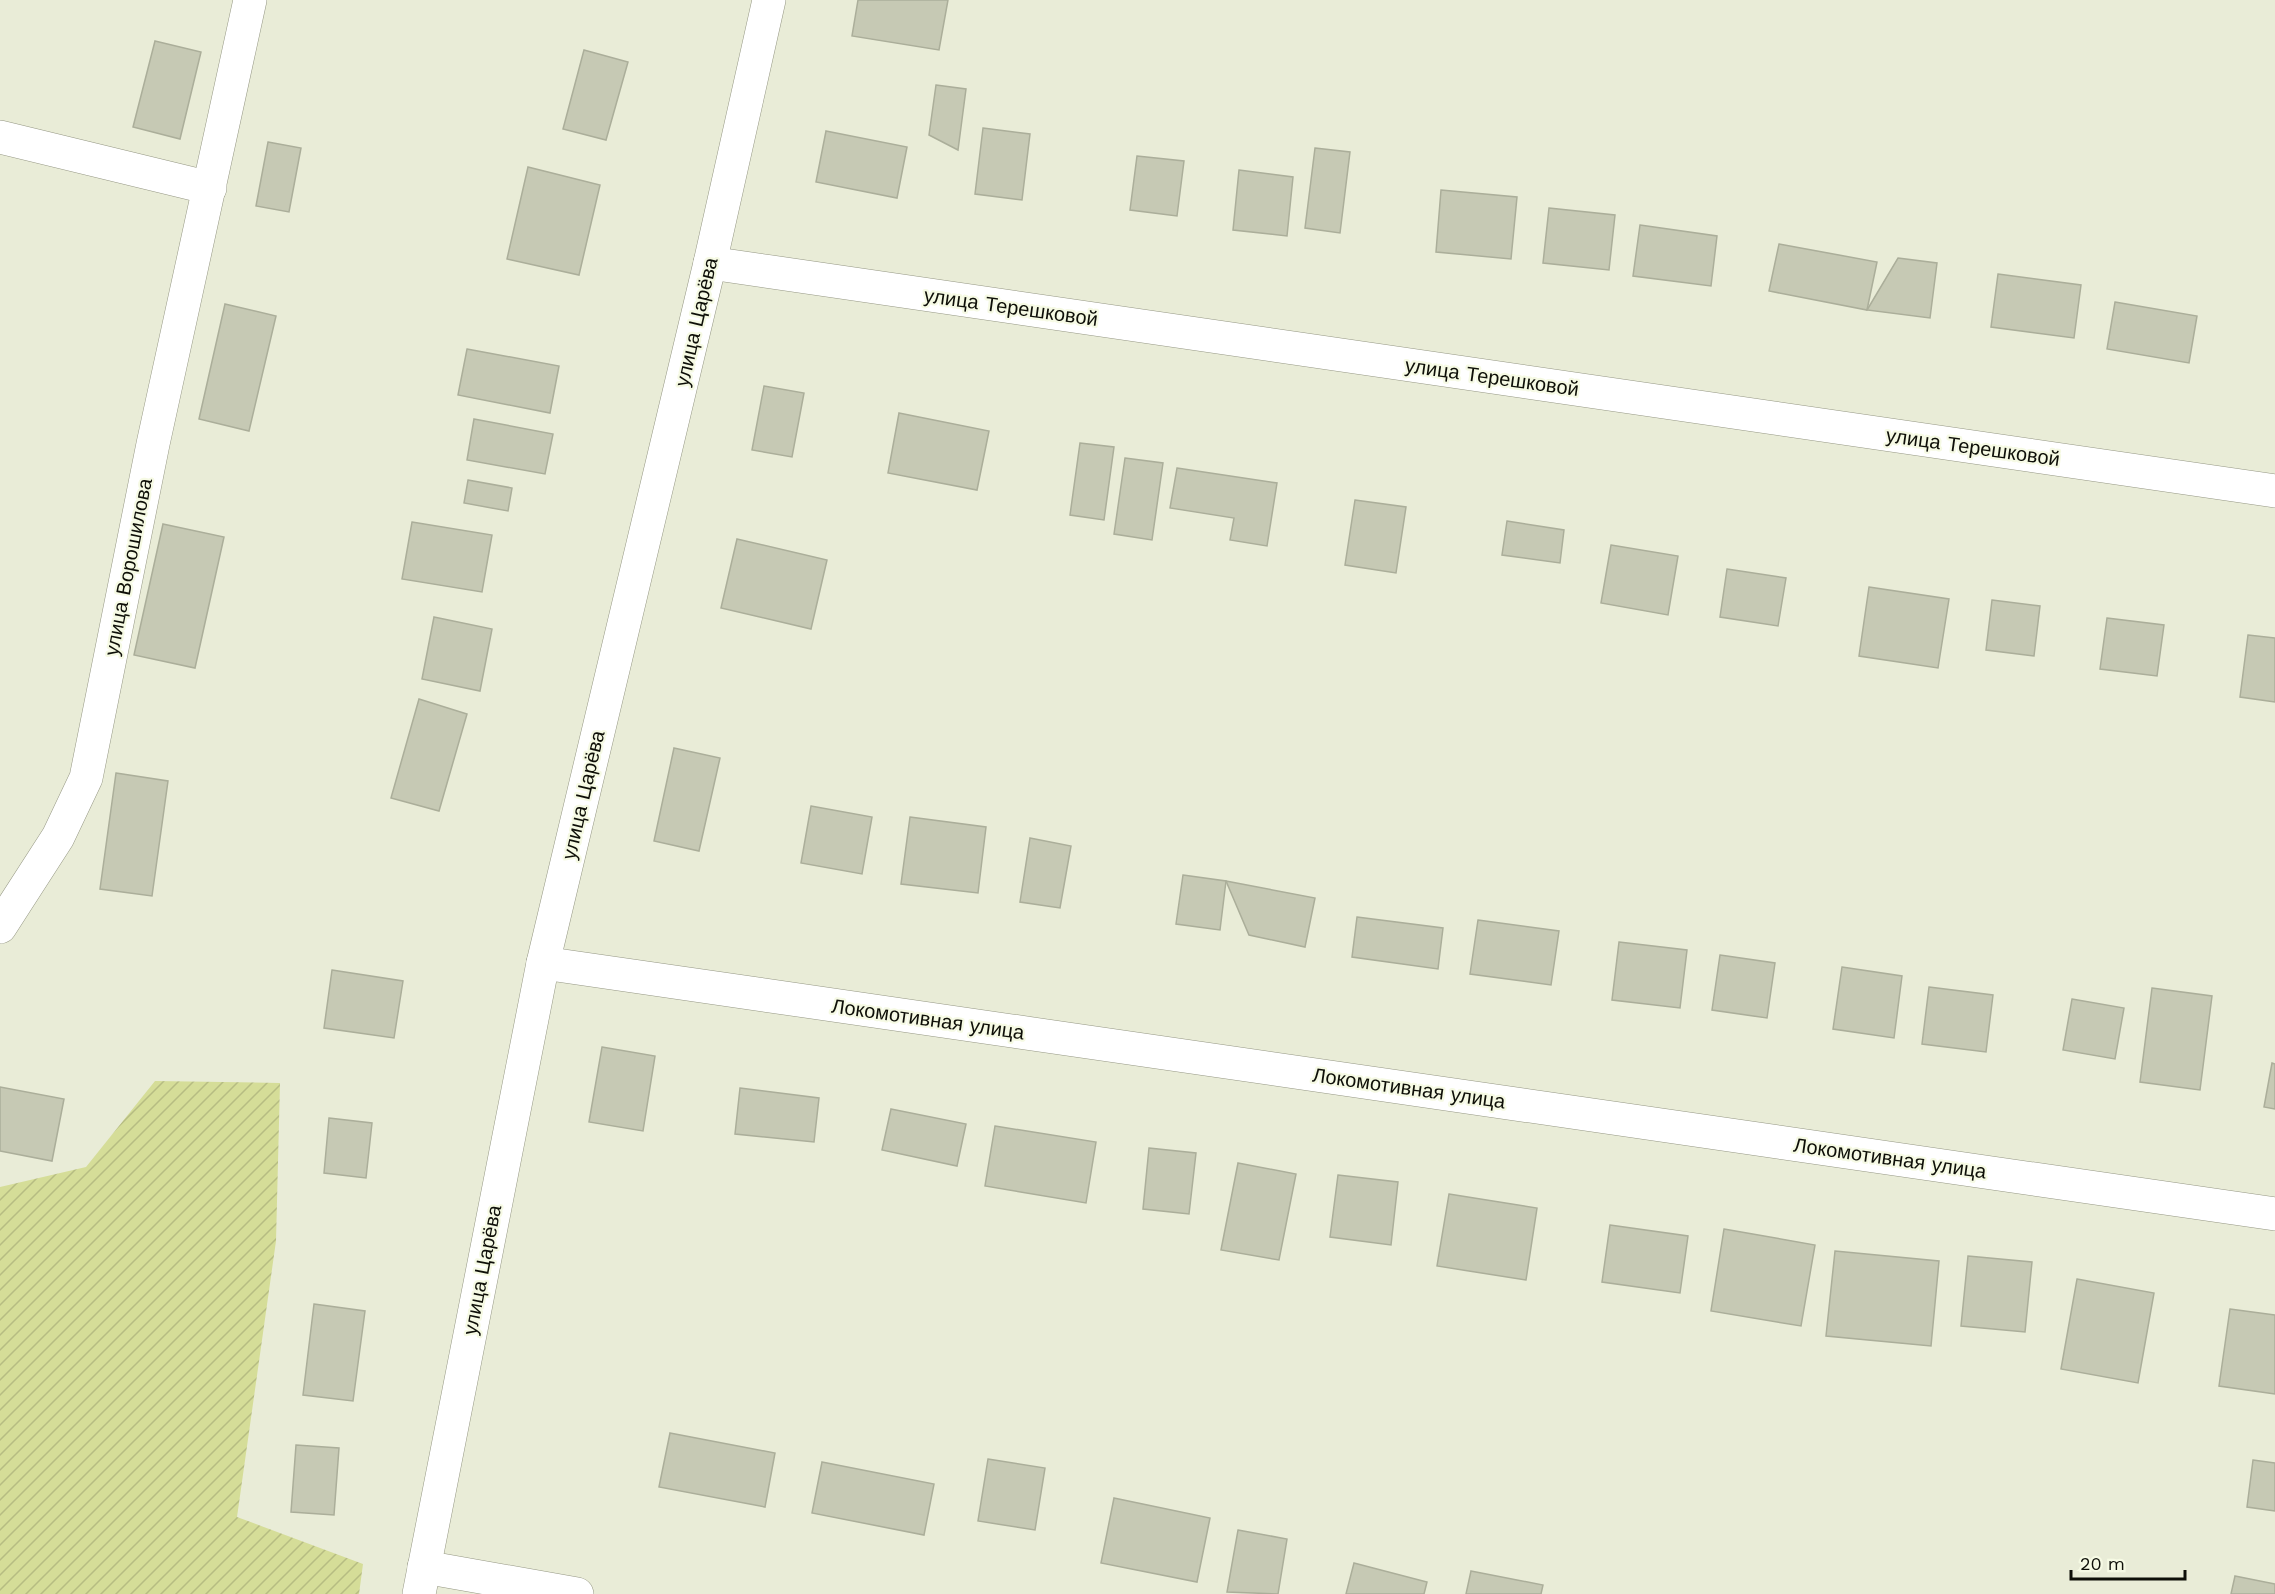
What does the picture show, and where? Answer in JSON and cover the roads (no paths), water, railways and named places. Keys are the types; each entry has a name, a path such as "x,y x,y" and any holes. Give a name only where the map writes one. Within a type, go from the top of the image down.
{"street":[{"name":"улица Ворошилова","path":"0,927 58,837 86,778 153,444 250,0"},
{"name":"улица Царёва","path":"422,1581 543,963 710,263 769,0"},
{"path":"0,137 210,188"},
{"name":"улица Терешковой","path":"710,263 2275,491"},
{"name":"Локомотивная улица","path":"543,963 2275,1214"},
{"path":"422,1581 578,1594"}]}
